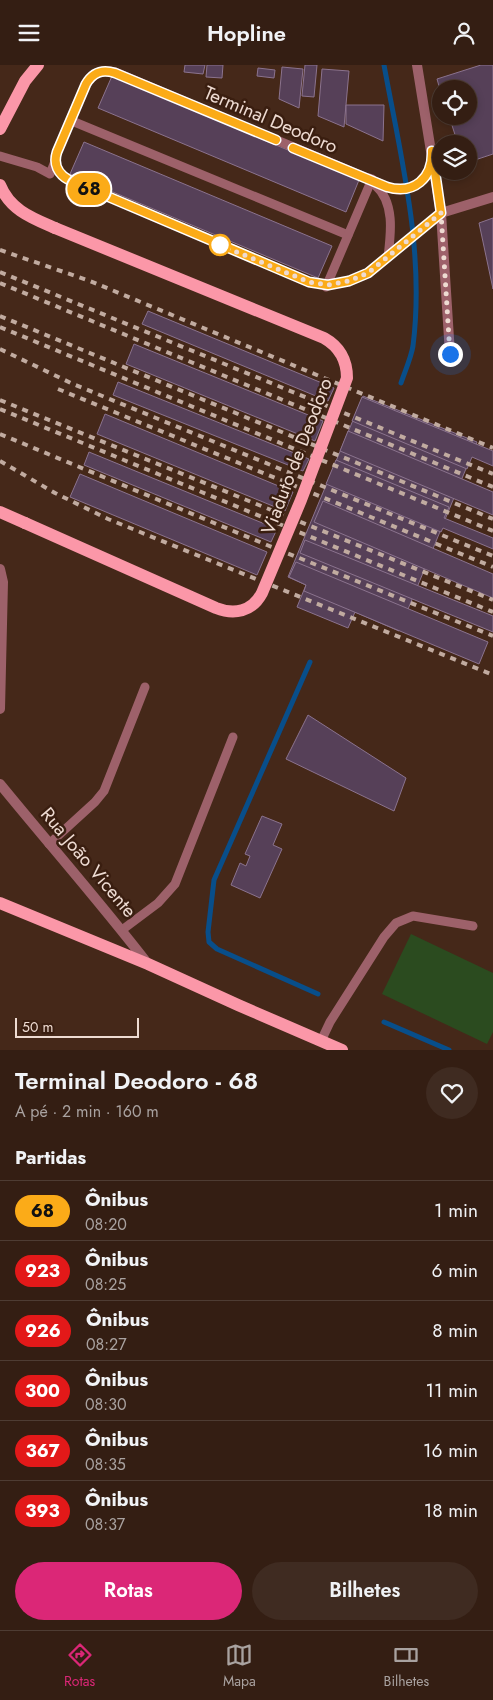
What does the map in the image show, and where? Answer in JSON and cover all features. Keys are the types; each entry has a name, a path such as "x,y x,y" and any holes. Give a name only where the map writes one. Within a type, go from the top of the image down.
{"main road":[{"path":"0,129 25,81 30,65"},
{"path":"25,81 38,65"},
{"name":"Viaduto de Deodoro","path":"0,185 11,203 20,212 324,338 335,346 342,354 346,363 346,378 301,500 262,593 252,606 246,610 229,611 216,608 0,512"},
{"name":"Rua João Vicente","path":"0,903 148,964 342,1050"}],"street":[{"path":"417,65 432,151"},
{"path":"436,180 441,213 450,354"},
{"path":"441,213 493,197"},
{"path":"0,569 3,582 0,709"},
{"name":"Rua João Vicente","path":"0,784 122,930 148,964"}],"lane":[{"path":"0,156 37,167 50,174 95,65"},
{"name":"Terminal Deodoro","path":"101,65 372,179 326,287"},
{"path":"432,151 431,168 420,183 409,188 393,189 110,71 98,72 89,79 56,157 58,169 69,180 314,284 328,285 349,281 368,273 441,213"},
{"path":"72,121 348,235"},
{"path":"365,178 379,188 387,201 390,238 388,257"},
{"path":"49,844 95,802 104,791 145,687"},
{"path":"122,930 158,903 175,884 233,737"},
{"path":"321,1041 330,1022 384,937 396,923 413,916 473,926"}],"green space":[{"path":"411,934 493,973 493,1032 487,1044 382,994"}],"building":[{"path":"185,65 205,65 203,74 184,72"},
{"path":"207,65 223,65 222,78 206,77"},
{"path":"305,65 317,65 314,97 302,96"},
{"path":"481,65 493,65 493,154 477,159 477,135 455,135 452,125 477,125 477,80 437,79"},
{"path":"282,67 303,69 299,108 279,99"},
{"path":"258,68 275,70 274,78 257,76"},
{"path":"322,69 349,71 344,127 318,116"},
{"path":"112,76 359,180 346,212 98,108"},
{"path":"346,105 384,105 383,141 346,124"},
{"path":"84,142 332,246 318,278 70,174"},
{"path":"493,218 493,289 479,223"},
{"path":"148,311 334,388 328,401 142,324"},
{"path":"134,344 323,421 315,441 126,364"},
{"path":"118,382 309,459 303,471 113,395"},
{"path":"363,396 477,442 399,631 355,612 348,628 297,607 306,585 288,577"},
{"path":"362,397 493,451 493,466 472,457 467,469 352,421"},
{"path":"105,414 293,492 285,511 97,434"},
{"path":"348,431 493,492 493,515 340,451"},
{"path":"89,452 277,529 271,542 84,465"},
{"path":"336,460 449,507 444,518 493,538 493,549 443,528 441,532 326,484"},
{"path":"80,474 267,552 257,575 70,497"},
{"path":"323,501 493,574 493,598 314,522"},
{"path":"305,540 493,616 493,632 300,553"},
{"path":"296,562 488,642 479,664 304,591 306,585 289,577"},
{"path":"308,715 406,778 394,811 286,759"},
{"path":"262,816 282,824 273,845 282,849 260,898 231,885 240,863 246,866 250,856 245,854"}],"waterway":[{"path":"384,65 404,170 414,240 416,275 413,346 401,383"},
{"path":"310,662 214,880 208,932 209,942 217,949 318,994"},
{"path":"384,1022 449,1050"}],"railway":[{"path":"0,250 90,281 493,448"},
{"path":"0,272 493,474"},
{"path":"0,283 493,487"},
{"path":"0,316 493,519"},
{"path":"0,327 493,531"},
{"path":"0,349 73,384 493,556"},
{"path":"58,389 493,567"},
{"path":"0,400 493,600"},
{"path":"0,409 493,612"},
{"path":"0,434 493,636"},
{"path":"0,461 55,493 108,519 493,675"}],"bus line":[{"name":"68","path":"276,140 115,73 104,71 93,75 86,84 57,152 56,163 61,174 69,180 319,285 349,281 368,273 441,213 432,151 431,168 422,181 415,186 398,190 293,148"}],"route":[{"path":"220,245 314,284 328,285 349,281 368,273 441,213 450,354"}]}
